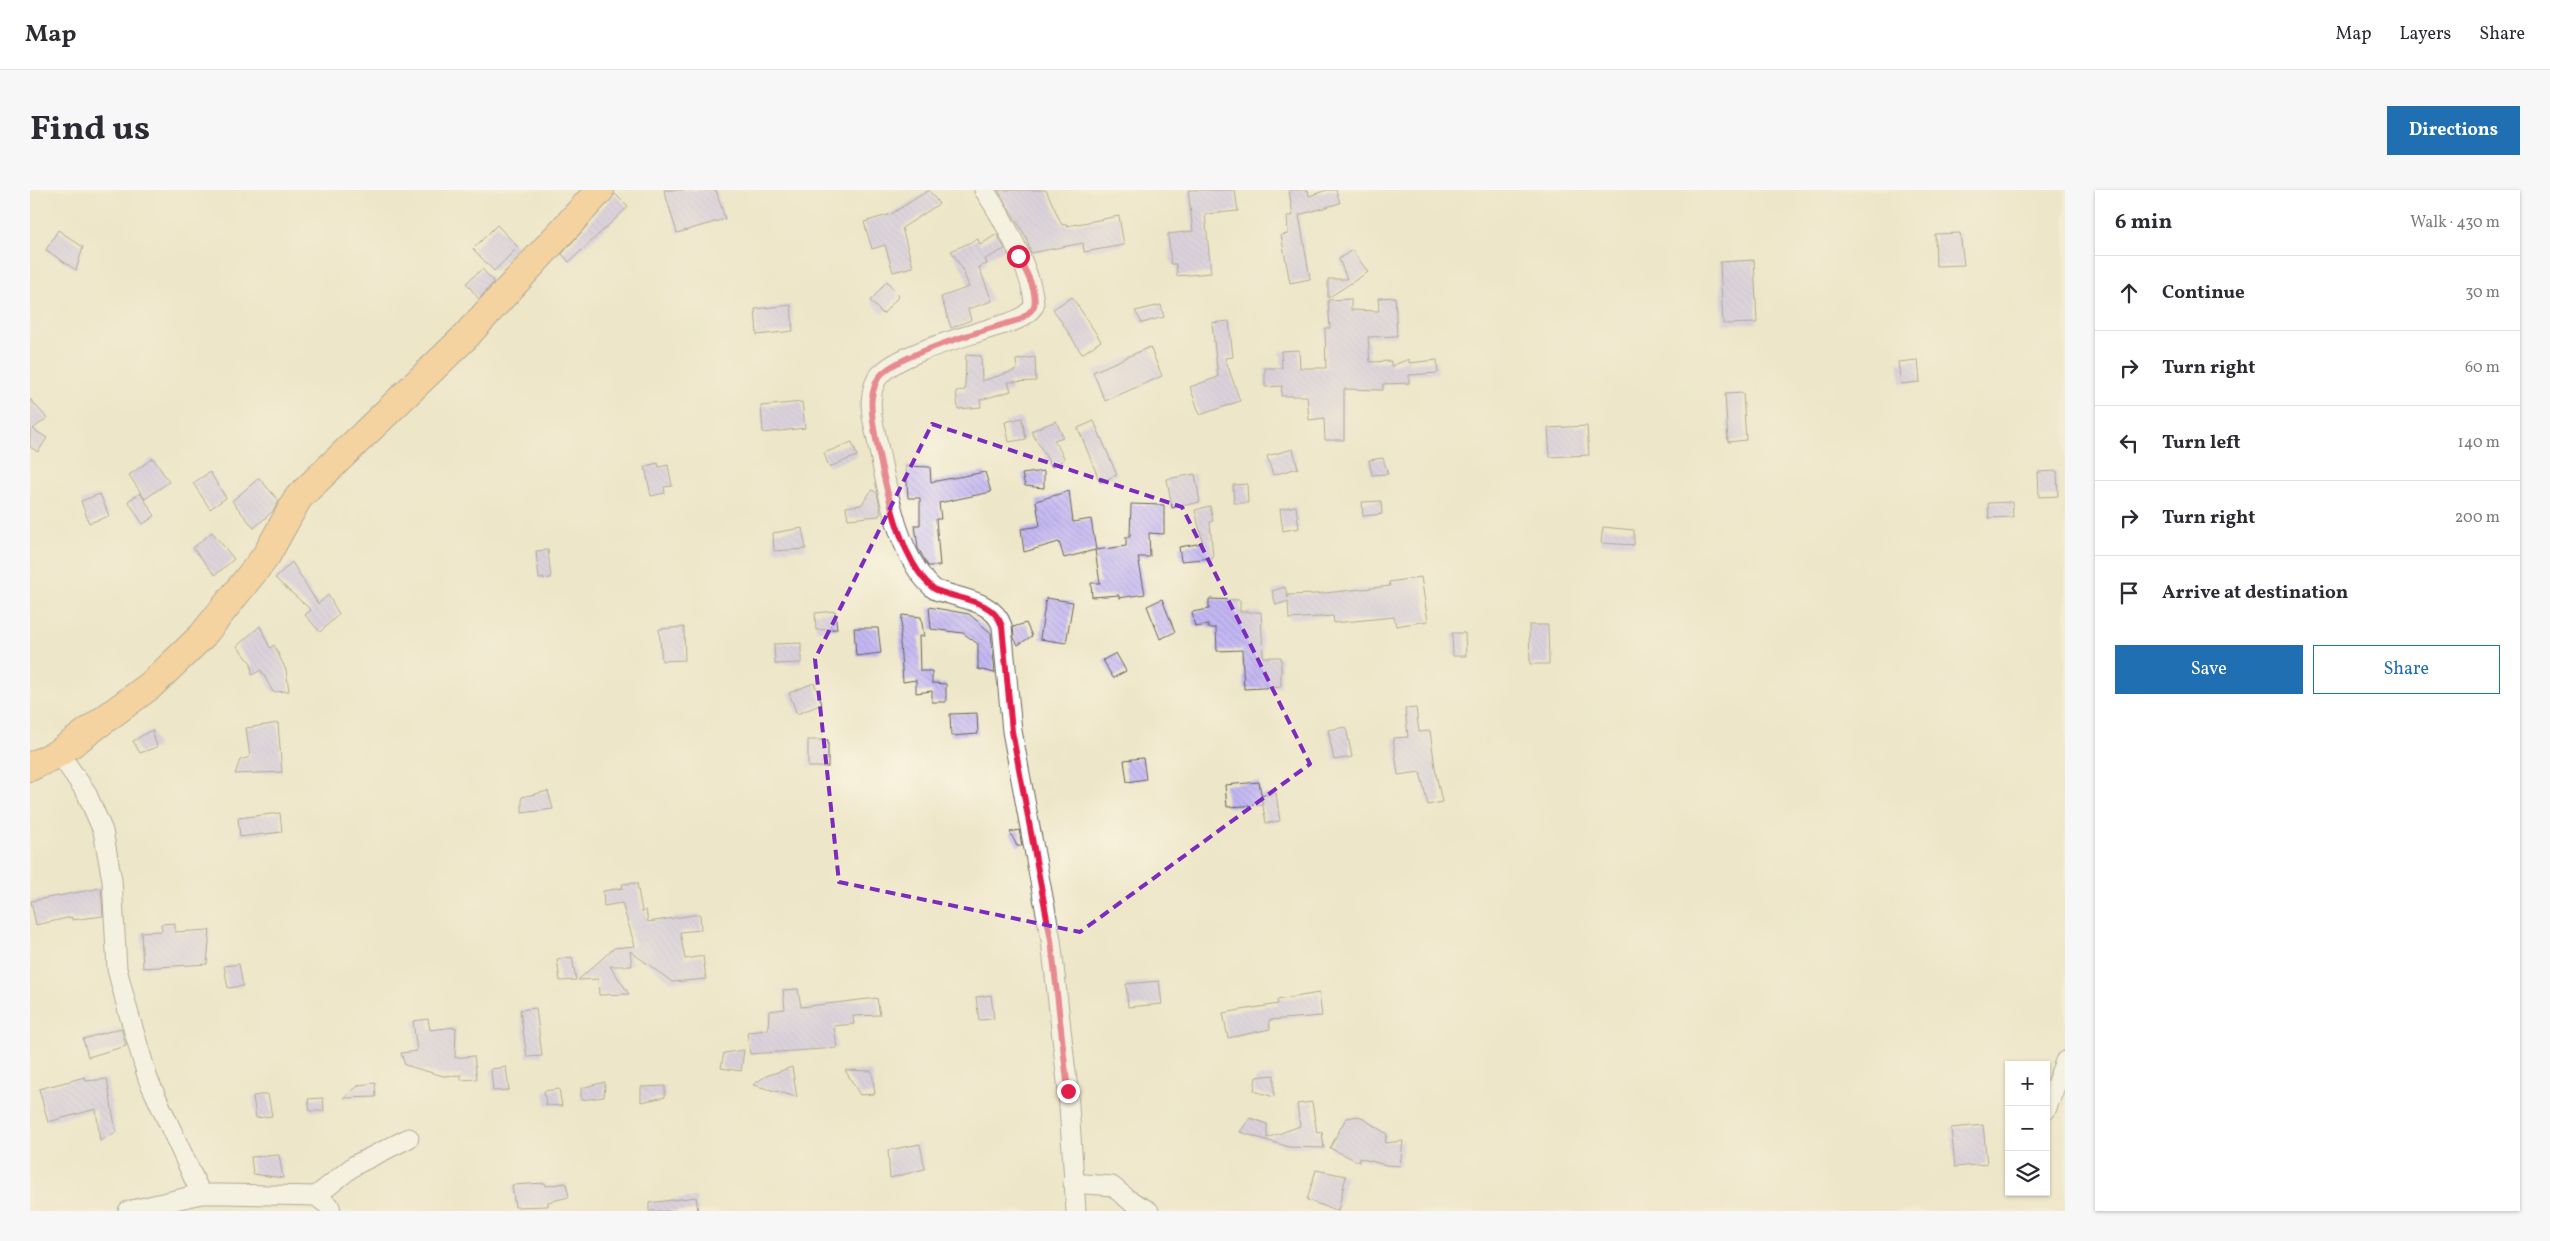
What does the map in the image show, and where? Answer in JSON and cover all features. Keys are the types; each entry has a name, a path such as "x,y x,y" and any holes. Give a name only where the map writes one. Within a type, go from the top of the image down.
{"main road":[{"path":"30,767 59,753 151,685 202,636 266,556 298,498 463,339 600,190"}],"street":[{"path":"984,190 1008,230 1028,277 1034,296 1034,306 1019,320 937,346 893,364 879,376 871,397 873,421 892,508 900,535 921,576 934,590 972,601 993,611 998,616 1002,626 1012,731 1051,940 1068,1091 1076,1211"},
{"path":"59,753 86,792 103,830 112,880 116,969 148,1078 201,1194"},
{"path":"2048,1106 2065,1061"},
{"path":"316,1196 355,1166 409,1138"},
{"path":"1073,1183 1112,1186 1129,1200 1149,1211"},
{"path":"128,1211 201,1194 316,1196 330,1207 331,1211"}],"highlighted area":[{"path":"932,424 1182,507 1310,764 1080,932 839,882 815,659"}],"building":[{"path":"664,190 716,190 725,219 677,233"},
{"path":"929,190 939,204 902,228 913,267 893,272 885,245 872,249 864,222 891,214"},
{"path":"998,190 1046,190 1062,225 1067,224 1067,226 1119,216 1124,245 1084,252 1083,243 1031,253 1026,237"},
{"path":"1188,190 1235,190 1238,211 1205,214 1211,273 1177,276 1176,264 1171,264 1168,234 1193,231"},
{"path":"1289,190 1308,190 1309,196 1327,190 1336,190 1340,203 1299,215 1310,279 1290,283 1281,235 1288,234 1287,216 1293,216"},
{"path":"615,194 628,207 569,262 562,254"},
{"path":"497,225 518,247 494,271 473,249"},
{"path":"58,230 83,247 76,270 46,250"},
{"path":"1960,233 1964,265 1936,266 1935,234"},
{"path":"997,234 1005,249 985,259 987,264 979,267 992,301 968,309 971,320 951,328 941,297 969,287 963,270 951,251 978,239 980,245"},
{"path":"1352,250 1368,272 1328,298 1328,279 1347,279 1339,259"},
{"path":"1754,260 1757,323 1723,324 1720,262"},
{"path":"482,269 494,282 479,299 466,283"},
{"path":"887,281 899,296 883,314 870,301"},
{"path":"1072,297 1101,341 1082,354 1053,309"},
{"path":"1395,297 1397,336 1368,337 1370,362 1391,361 1391,366 1409,359 1409,363 1437,360 1438,373 1409,375 1409,383 1383,384 1383,390 1344,389 1344,440 1325,440 1324,418 1309,420 1307,396 1281,396 1282,386 1265,387 1265,368 1282,368 1281,351 1299,350 1300,368 1326,368 1325,328 1330,328 1328,300 1351,299 1351,310 1379,311 1378,298"},
{"path":"791,305 793,331 757,335 755,309"},
{"path":"1161,305 1164,317 1142,323 1135,311"},
{"path":"1229,321 1233,357 1225,358 1240,401 1200,415 1190,387 1218,377 1212,323"},
{"path":"1150,347 1162,376 1105,401 1093,372"},
{"path":"966,355 981,356 982,381 1017,370 1016,360 1035,357 1036,381 1008,382 1011,391 980,400 981,407 958,409 956,391 965,390"},
{"path":"1918,360 1920,382 1901,384 1898,362"},
{"path":"1743,393 1746,440 1728,442 1725,394"},
{"path":"30,399 47,418 33,429 47,438 38,452 30,447"},
{"path":"802,402 805,428 763,433 761,406"},
{"path":"1022,418 1026,439 1009,442 1005,422"},
{"path":"1056,421 1063,437 1054,440 1065,459 1052,467 1031,431"},
{"path":"1094,421 1117,475 1100,482 1078,428"},
{"path":"1587,426 1589,455 1550,457 1548,428"},
{"path":"852,442 857,456 829,467 824,453"},
{"path":"1293,449 1298,468 1273,475 1267,456"},
{"path":"153,458 169,482 145,499 129,475"},
{"path":"1383,458 1388,474 1372,475 1369,460"},
{"path":"658,463 659,467 668,465 672,486 664,487 665,493 651,496 645,466"},
{"path":"906,466 930,467 931,482 985,472 991,492 939,503 941,519 936,519 940,566 928,566 918,548 915,525 920,525 920,498 908,498"},
{"path":"1044,471 1044,488 1025,486 1022,474"},
{"path":"2057,471 2058,496 2039,497 2038,472"},
{"path":"210,472 226,498 210,509 193,483"},
{"path":"1195,474 1200,502 1172,508 1167,479"},
{"path":"259,478 279,501 273,511 254,528 232,501"},
{"path":"1247,484 1248,503 1234,503 1233,485"},
{"path":"872,490 877,493 881,512 879,516 848,519 846,507 861,505"},
{"path":"1069,491 1073,522 1091,519 1096,550 1126,546 1126,537 1130,537 1131,504 1164,505 1164,534 1149,533 1150,557 1138,557 1145,594 1119,598 1119,595 1092,597 1091,583 1100,583 1095,550 1064,558 1059,542 1024,552 1021,529 1040,526 1036,501"},
{"path":"140,493 155,516 143,524 128,501"},
{"path":"100,494 109,516 89,523 81,501"},
{"path":"1381,501 1382,514 1363,516 1362,502"},
{"path":"2012,502 2013,517 1989,518 1988,503"},
{"path":"1210,506 1213,521 1210,522 1213,558 1181,561 1179,547 1203,543 1195,510"},
{"path":"1296,506 1299,528 1283,531 1280,509"},
{"path":"1603,527 1634,530 1634,545 1601,543"},
{"path":"802,528 806,549 774,551 773,533"},
{"path":"212,532 234,559 215,575 193,548"},
{"path":"548,550 551,578 539,579 536,551"},
{"path":"292,562 318,604 328,595 339,614 320,632 305,615 311,610 275,578"},
{"path":"1421,577 1428,621 1396,626 1394,617 1334,623 1333,616 1289,619 1288,601 1276,605 1272,591 1285,587 1288,598 1288,595 1390,586 1389,582"},
{"path":"1046,598 1073,602 1066,643 1040,639"},
{"path":"1162,599 1175,632 1160,639 1147,606"},
{"path":"1209,599 1240,600 1240,612 1261,612 1263,657 1281,657 1281,687 1244,689 1242,650 1217,651 1216,628 1208,628 1208,625 1195,627 1192,612 1209,609"},
{"path":"929,607 969,614 991,633 995,673 978,669 978,644 963,633 931,629"},
{"path":"835,611 837,629 816,630 815,613"},
{"path":"902,615 921,617 924,636 919,636 920,671 932,671 932,683 946,684 946,702 932,702 932,691 916,693 916,680 903,682 900,643"},
{"path":"1026,623 1032,636 1018,645 1014,638 1013,627"},
{"path":"1529,625 1548,625 1549,664 1530,664"},
{"path":"260,626 270,648 274,645 286,670 289,691 273,692 261,670 252,675 251,663 237,646"},
{"path":"684,627 685,660 662,661 659,629"},
{"path":"854,628 878,628 881,653 856,656"},
{"path":"1452,633 1465,633 1466,656 1453,656"},
{"path":"801,643 801,663 775,664 774,644"},
{"path":"1116,653 1126,671 1113,678 1103,660"},
{"path":"814,683 822,704 797,714 789,693"},
{"path":"1416,708 1419,732 1430,731 1442,802 1428,805 1420,772 1398,775 1393,738 1408,737 1405,709"},
{"path":"977,713 978,734 951,736 950,714"},
{"path":"278,723 282,772 235,774 240,760 250,757 246,728"},
{"path":"1346,727 1352,757 1334,760 1328,730"},
{"path":"152,730 157,747 140,753 133,741"},
{"path":"808,740 828,740 828,767 808,767"},
{"path":"1143,758 1146,779 1127,782 1124,760"},
{"path":"1259,782 1263,805 1227,807 1225,785"},
{"path":"548,791 553,809 522,813 522,797"},
{"path":"1276,793 1280,821 1266,823 1261,796"},
{"path":"280,813 282,832 240,837 238,818"},
{"path":"1019,830 1022,846 1017,846 1010,832"},
{"path":"637,883 642,912 646,910 648,922 700,914 701,930 680,932 685,959 703,956 706,979 672,982 630,951 632,966 610,966 629,994 599,995 598,979 578,980 614,948 635,946 622,903 604,906 603,891 623,888 622,884"},
{"path":"101,888 103,916 72,920 72,917 36,925 31,901"},
{"path":"175,923 175,932 210,930 207,964 143,968 141,932 162,931 161,924"},
{"path":"572,957 576,980 560,981 557,959"},
{"path":"239,964 243,986 228,988 224,966"},
{"path":"1159,981 1162,1004 1128,1007 1126,984"},
{"path":"798,989 801,1007 877,998 880,1015 853,1016 854,1024 834,1026 837,1048 750,1054 747,1032 768,1030 769,1011 785,1009 783,990"},
{"path":"1319,993 1322,1016 1269,1020 1270,1029 1228,1038 1223,1013 1278,1004 1277,1000"},
{"path":"991,995 994,1019 979,1020 976,997"},
{"path":"536,1008 542,1056 527,1057 520,1010"},
{"path":"428,1019 430,1030 456,1027 455,1058 474,1056 477,1079 461,1080 461,1075 443,1076 405,1065 401,1053 417,1051 413,1021"},
{"path":"121,1028 126,1046 88,1057 83,1039"},
{"path":"744,1050 741,1071 721,1068 724,1053"},
{"path":"506,1067 509,1090 493,1091 491,1069"},
{"path":"792,1067 797,1097 753,1085 766,1076"},
{"path":"845,1070 872,1071 875,1094 860,1095"},
{"path":"1274,1075 1274,1097 1254,1091 1256,1077"},
{"path":"85,1077 86,1081 107,1079 116,1132 100,1141 96,1109 48,1122 39,1089"},
{"path":"605,1082 604,1097 581,1100 581,1088"},
{"path":"375,1083 376,1097 344,1098 359,1085"},
{"path":"665,1086 665,1097 641,1102 641,1087"},
{"path":"559,1089 562,1106 546,1105 544,1091"},
{"path":"268,1094 272,1116 256,1118 253,1096"},
{"path":"323,1098 324,1111 310,1111 308,1099"},
{"path":"1312,1102 1317,1133 1322,1132 1324,1148 1289,1147 1240,1132 1250,1118 1267,1124 1267,1138 1300,1126 1297,1104"},
{"path":"1359,1116 1387,1134 1385,1143 1403,1141 1400,1166 1386,1165 1359,1158 1359,1162 1330,1148 1346,1118"},
{"path":"1983,1125 1987,1164 1955,1167 1951,1128"},
{"path":"920,1144 925,1169 890,1178 888,1150"},
{"path":"279,1155 283,1178 253,1174 251,1157"},
{"path":"1316,1170 1346,1176 1338,1211 1307,1200"},
{"path":"545,1183 546,1186 566,1183 569,1197 548,1202 548,1206 515,1207 512,1185"},
{"path":"696,1197 698,1211 649,1211 649,1203"}],"route":[{"path":"1018,256 1034,296 1034,306 1028,313 1019,320 937,346 893,364 879,376 871,397 873,421 892,508 900,535 921,576 934,590 985,606 998,616 1002,626 1012,731 1037,876 1051,940 1068,1091"}]}
